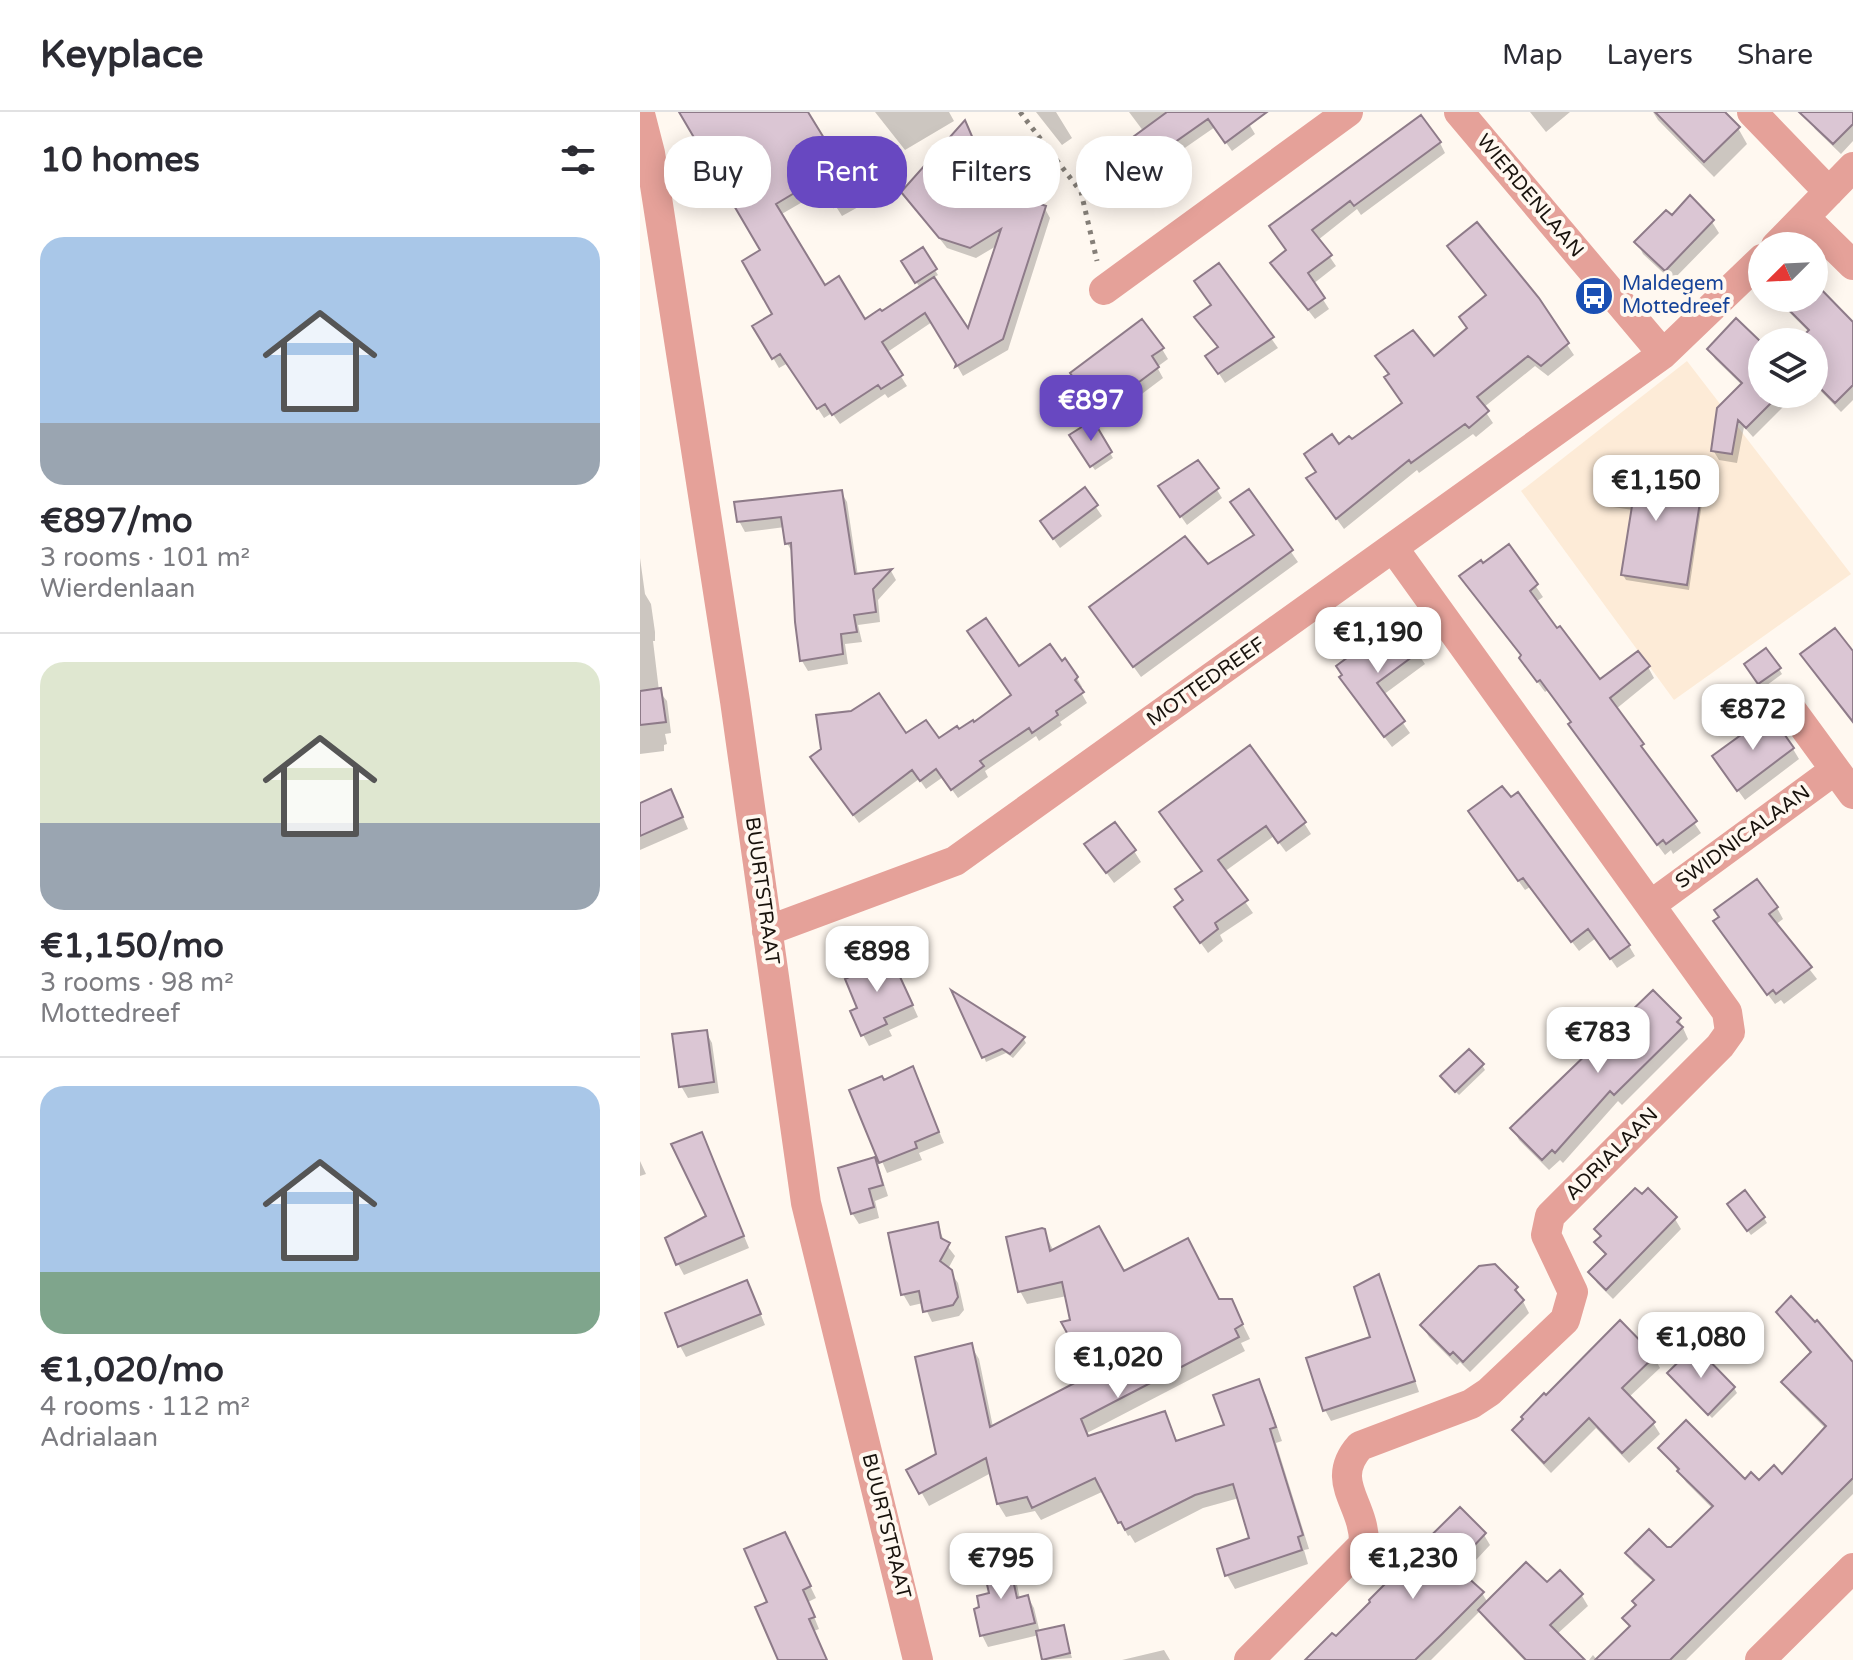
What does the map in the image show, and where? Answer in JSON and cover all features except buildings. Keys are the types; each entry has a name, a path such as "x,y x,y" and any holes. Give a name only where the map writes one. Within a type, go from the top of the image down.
{"street":[{"path":"1104,290 1348,112"},
{"name":"WIERDENLAAN","path":"1459,112 1663,354"},
{"path":"1752,112 1829,192"},
{"name":"BUURTSTRAAT","path":"640,114 650,153 806,1203 918,1660"},
{"path":"1790,232 1853,167"},
{"path":"1805,218 1853,265"},
{"name":"MOTTEDREEF","path":"767,931 955,861 1663,354 1748,272"},
{"name":"ADRIALAAN","path":"1249,1660 1364,1544 1364,1530 1345,1475 1350,1458 1360,1446 1471,1404 1489,1392 1565,1320 1573,1292 1546,1235 1550,1216 1720,1046 1730,1032 1727,1012 1652,904 1394,549"},
{"path":"1788,705 1853,794"},
{"name":"SWIDNICALAAN","path":"1652,904 1835,770"},
{"path":"1760,1660 1853,1568"}],"path":[{"path":"1020,112 1081,192 1104,290"}],"shaded area":[{"path":"1687,361 1851,574 1674,700 1521,491"}],"place":[{"name":"Maldegem Mottedreef","path":"1594,296"}]}
